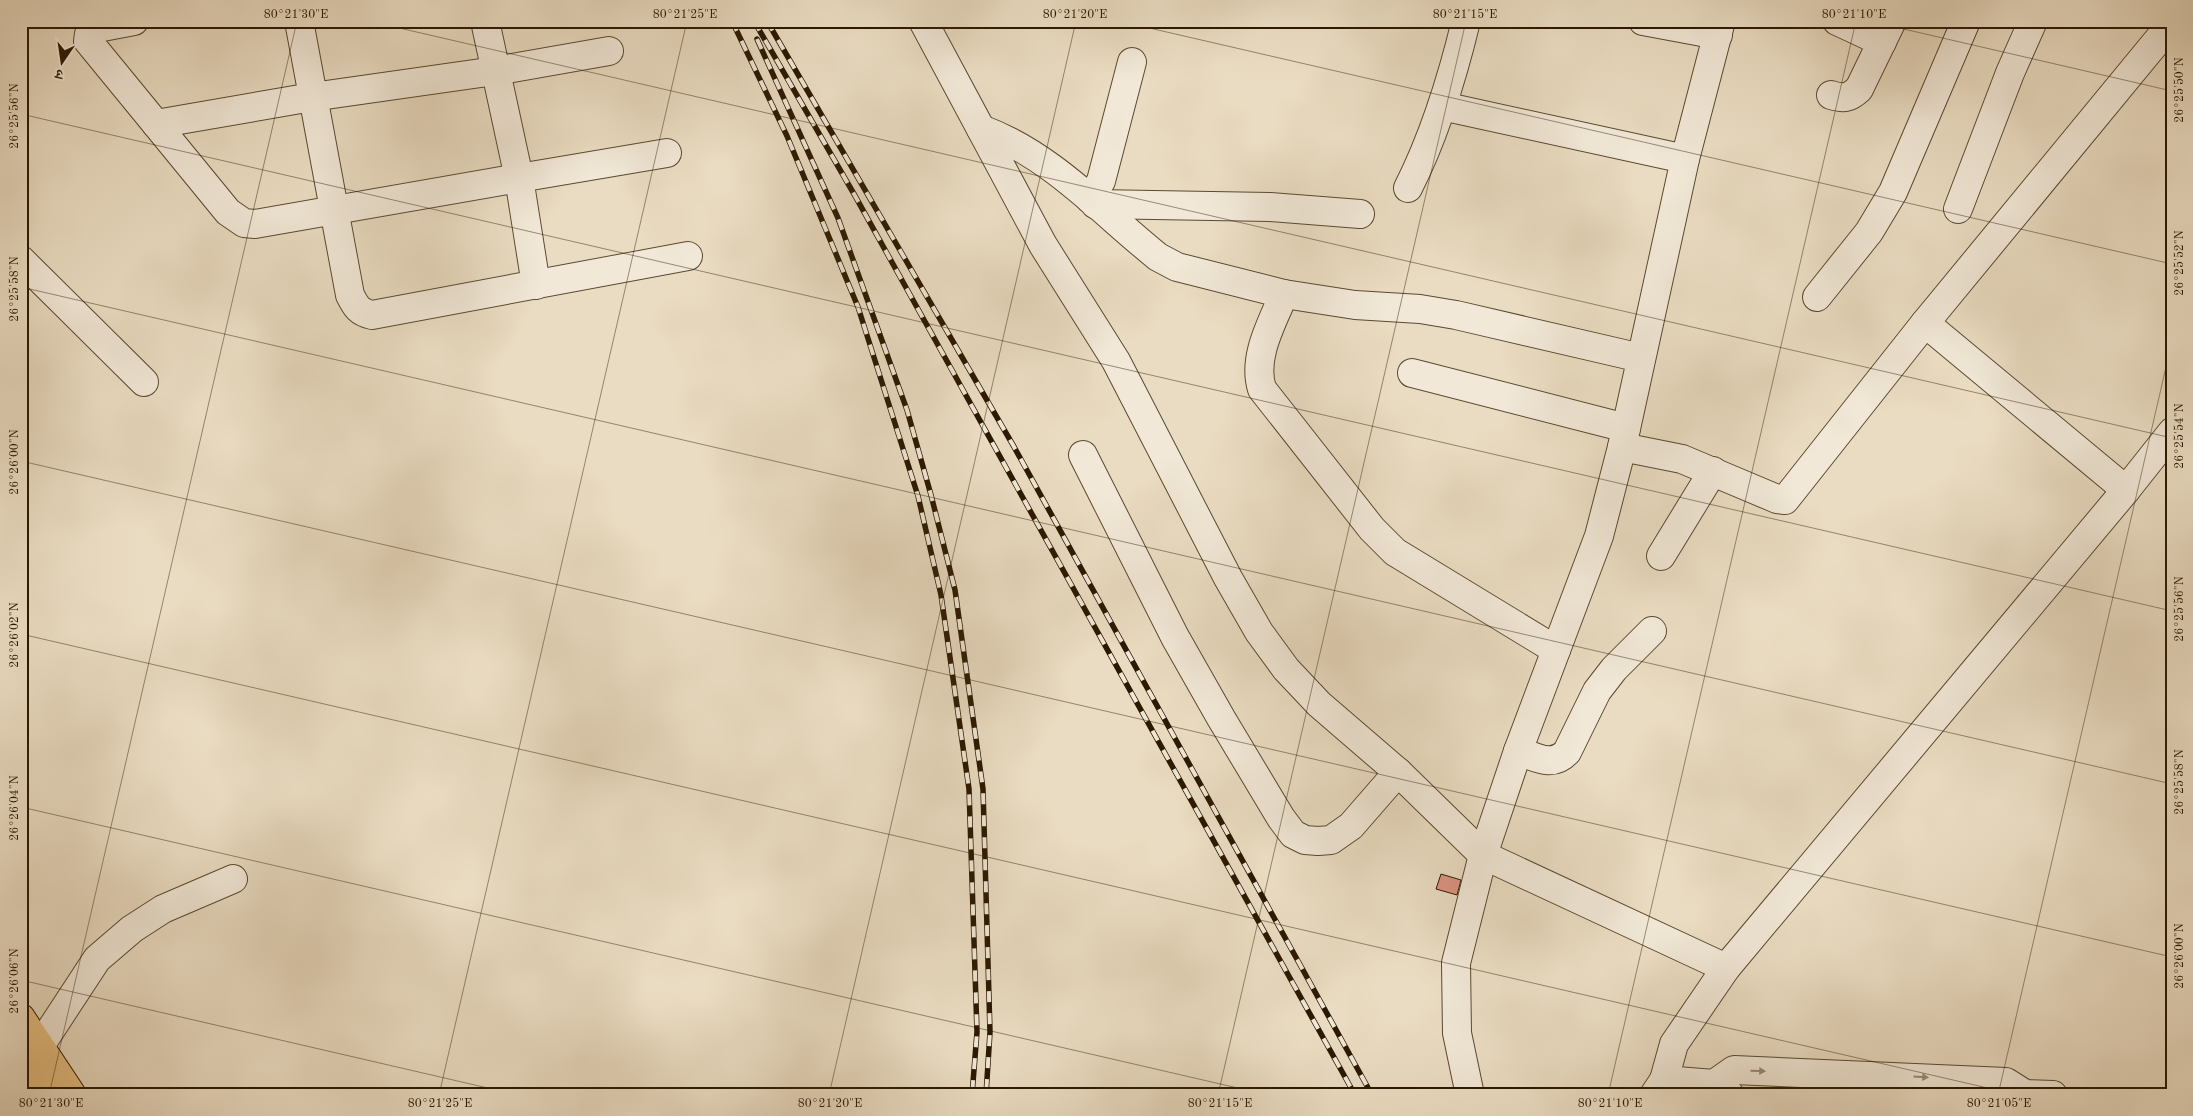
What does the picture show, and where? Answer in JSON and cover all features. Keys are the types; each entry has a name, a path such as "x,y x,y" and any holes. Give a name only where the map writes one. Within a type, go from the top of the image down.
{"main road":[{"path":"21,1018 72,1095"},
{"path":"21,1066 40,1095"}],"street":[{"path":"134,21 92,29 88,41 228,212 244,223 255,224 667,153"},
{"path":"299,21 350,295 356,307 362,312 372,315 688,256"},
{"path":"485,21 519,178 536,285"},
{"path":"923,21 1043,245 1116,361 1228,578 1259,632 1286,669 1319,704 1398,772 1483,855 1726,968"},
{"path":"1408,188 1426,151 1454,73 1466,21"},
{"path":"1470,1095 1457,1034 1456,963 1483,855 1518,751 1599,536 1624,437 1685,158 1719,28 1643,21"},
{"path":"1831,95 1843,99 1851,97 1859,89 1887,32 1837,21"},
{"path":"1817,297 1869,232 1893,192 1966,21"},
{"path":"1958,209 2010,73 2033,21"},
{"path":"1412,374 1624,437 1713,471 1778,499 1785,500 1925,323 2172,23"},
{"path":"156,124 312,96 495,70 609,51"},
{"path":"1092,201 1101,181 1132,62"},
{"path":"1442,106 1685,158"},
{"path":"981,129 1023,149 1092,201 1158,257 1177,267 1284,294 1355,305 1420,309 1456,315 1641,358"},
{"path":"1092,201 1270,207 1360,214"},
{"path":"21,260 144,382"},
{"path":"1284,294 1263,346 1258,377 1262,389 1372,529 1395,552 1556,650"},
{"path":"1925,323 2126,490"},
{"path":"2053,1095 2024,1094 2006,1082 1734,1070 1722,1090 1659,1088 1674,1044 1726,968 2126,490 2172,432"},
{"path":"1082,455 1175,637 1221,718 1281,818 1293,834 1305,840 1331,840 1351,826 1398,772"},
{"path":"1661,556 1713,471"},
{"path":"1518,751 1546,761 1554,761 1561,758 1567,752 1596,691 1652,631"},
{"path":"40,1046 97,959 132,929 163,909 233,879"}],"building":[{"path":"1441,874 1461,880 1457,895 1436,889"}],"railway":[{"path":"732,21 787,136 858,307 918,496 941,595 969,789 977,1032 972,1095"},
{"path":"754,21 854,194 1355,1095"},
{"path":"767,21 1013,445 1372,1095"},
{"path":"757,39 838,218 907,410 955,590 983,789 990,1032 986,1095"}]}
